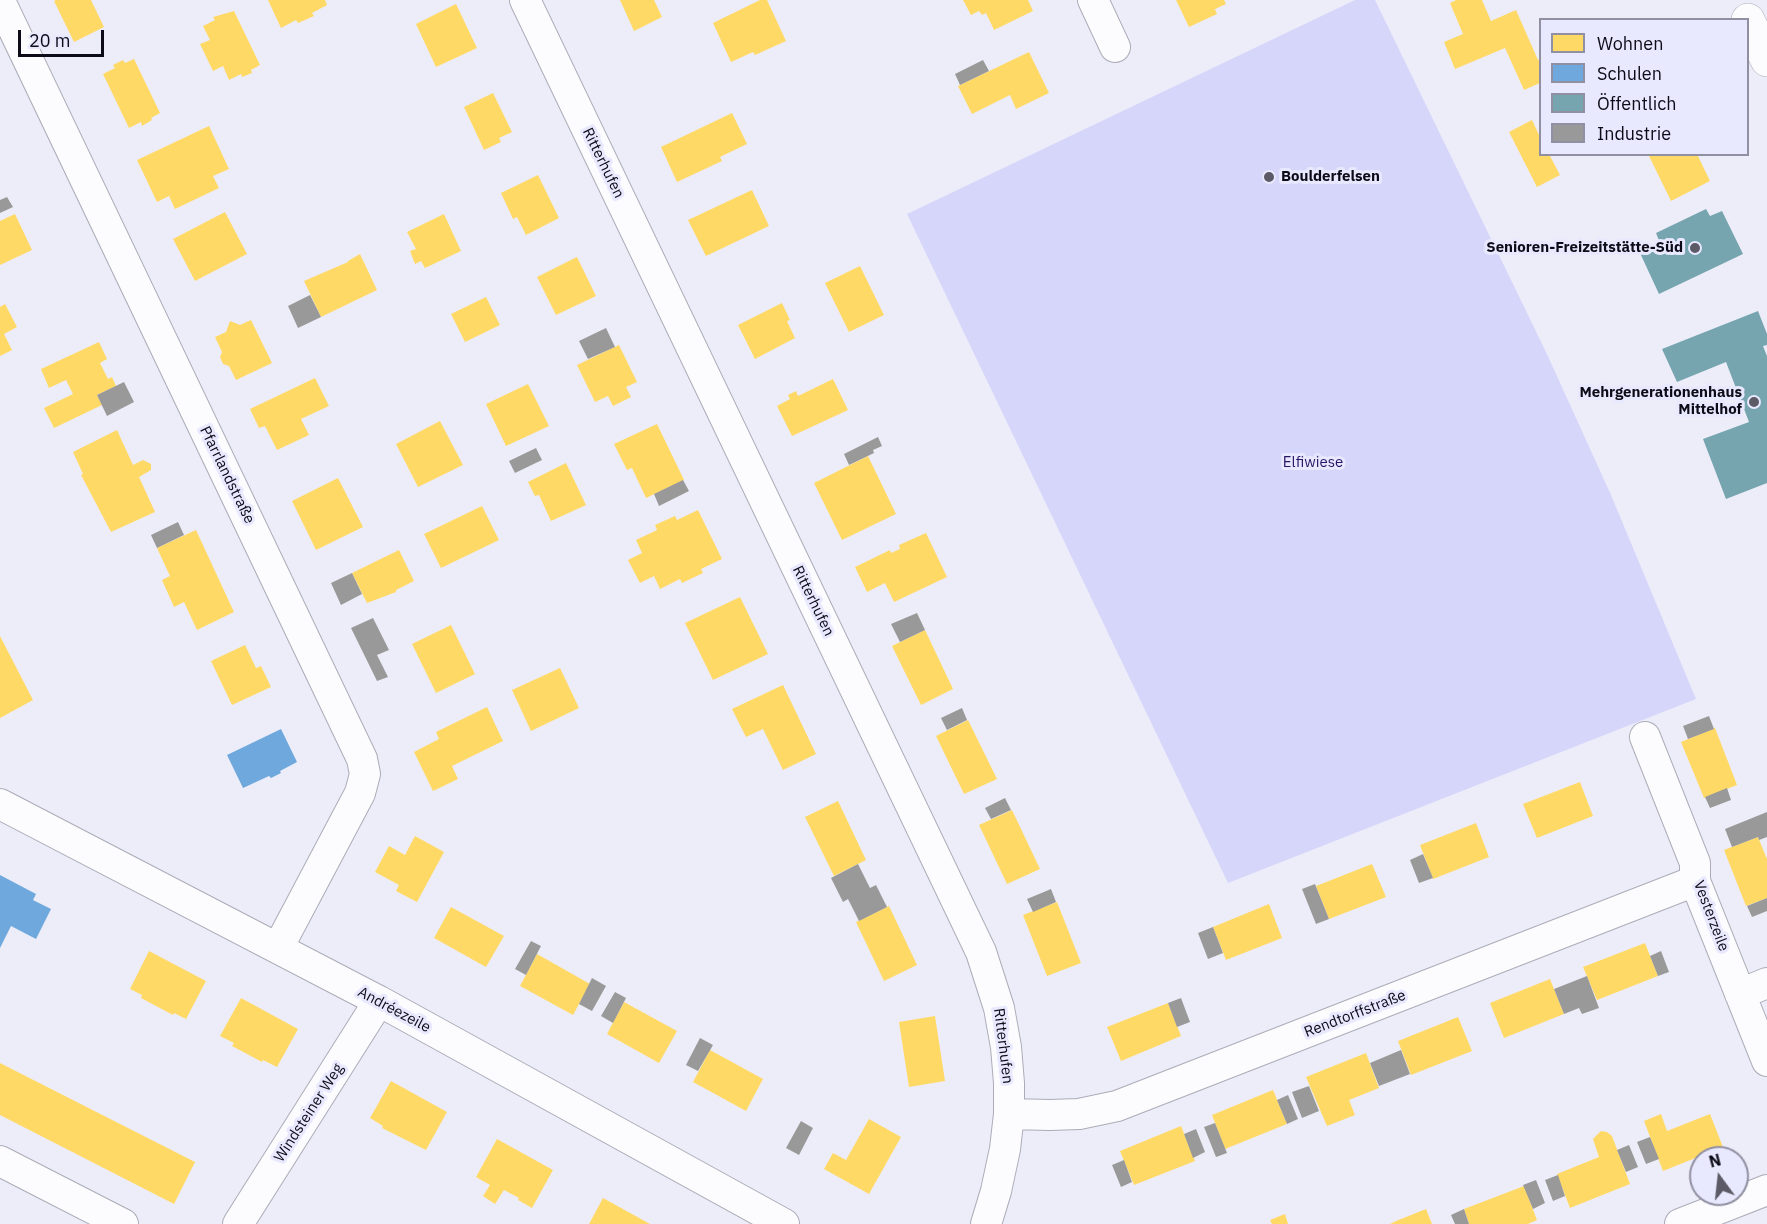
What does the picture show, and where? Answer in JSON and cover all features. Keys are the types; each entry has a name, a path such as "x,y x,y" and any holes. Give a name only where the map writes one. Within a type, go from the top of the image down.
{"main road":[{"path":"1738,0 1746,18"},
{"path":"1749,24 1767,60"}],"street":[{"name":"Ritterhufen","path":"525,0 981,952 994,990 1003,1028 1009,1083 1009,1114 1002,1166 986,1224"},
{"path":"1093,0 1115,46"},
{"name":"Pfarrlandstraße","path":"0,1 362,759 365,774 360,793 278,948"},
{"name":"Vesterzeile","path":"1645,737 1695,863 1695,881 1754,988 1767,1061"},
{"name":"Andréezeile","path":"0,804 379,1001 784,1224"},
{"name":"Rendtorffstraße","path":"1009,1114 1079,1114 1117,1106 1695,881"},
{"name":"Windsteiner Weg","path":"238,1224 379,1001"},
{"path":"0,1161 123,1224"},
{"path":"1680,1224 1767,1190"}],"green space":[{"name":"Elfiwiese","path":"1355,0 1375,0 1546,352 1611,495 1696,699 1228,883 907,214"}],"building: Wohnen":[{"path":"91,0 104,27 74,42 54,1"},
{"path":"268,0 325,0 327,5 312,13 314,16 298,23 296,20 281,28"},
{"path":"620,0 654,0 662,17 634,31"},
{"path":"760,0 767,0 786,41 755,55 753,52 731,62 713,23"},
{"path":"963,0 1028,0 1033,11 994,30 986,13 982,15 979,11 971,15"},
{"path":"1176,0 1224,0 1226,4 1215,9 1217,14 1189,27"},
{"path":"1456,0 1482,0 1491,21 1516,10 1539,60 1539,83 1524,90 1505,48 1455,69 1444,42 1463,34 1450,3"},
{"path":"456,4 477,48 436,67 416,24"},
{"path":"234,11 260,65 251,70 252,73 242,77 241,74 229,80 223,66 213,71 200,44 210,40 203,26 215,20 213,17"},
{"path":"1029,52 1049,93 1016,109 1010,95 972,114 958,86"},
{"path":"134,59 160,113 142,126 141,122 129,128 103,74 115,68 113,65 123,60 125,63"},
{"path":"493,93 512,132 499,138 501,142 484,150 464,107"},
{"path":"732,113 747,144 720,157 722,161 677,182 661,147"},
{"path":"1532,120 1539,135 1539,156 1550,156 1560,175 1537,187 1509,132"},
{"path":"209,126 229,169 213,176 219,188 175,209 169,196 157,202 137,160"},
{"path":"1649,156 1698,156 1710,181 1671,201"},
{"path":"538,175 559,218 526,235 517,217 513,219 501,193"},
{"path":"752,190 769,226 706,256 688,220"},
{"path":"225,212 247,254 195,281 173,239"},
{"path":"15,214 32,250 0,265 0,221"},
{"path":"444,214 461,251 425,268 421,261 415,264 410,251 416,249 407,232"},
{"path":"360,254 377,290 321,317 304,281 348,262"},
{"path":"577,257 596,296 556,315 537,277"},
{"path":"860,266 884,315 849,332 825,283"},
{"path":"486,297 500,325 465,342 451,314"},
{"path":"782,303 795,338 755,359 738,325"},
{"path":"5,304 17,327 4,334 12,350 0,356 0,307"},
{"path":"251,320 272,363 236,380 229,366 223,364 220,357 222,352 215,337 226,332 230,321 240,325"},
{"path":"99,342 107,359 100,363 108,379 112,377 116,386 97,395 102,405 54,428 44,408 73,394 66,380 49,388 41,369"},
{"path":"619,345 637,382 626,387 631,397 613,406 608,396 595,402 577,365"},
{"path":"315,378 329,406 301,419 309,435 277,450 265,426 259,428 250,409"},
{"path":"833,379 848,410 792,436 777,406 790,399 788,395 796,391 798,396"},
{"path":"528,384 549,426 506,446 486,404"},
{"path":"440,421 463,465 418,487 396,444"},
{"path":"657,424 684,480 646,498 632,468 627,470 614,444"},
{"path":"117,430 133,465 143,460 151,464 151,470 139,477 155,512 111,532 81,475 83,474 73,452"},
{"path":"868,456 896,514 842,540 814,483"},
{"path":"566,463 586,505 551,521 539,495 535,496 528,482"},
{"path":"338,478 363,527 316,550 292,501"},
{"path":"482,506 499,540 441,568 424,534"},
{"path":"698,510 722,559 701,569 703,573 682,583 680,579 660,589 654,576 640,583 628,560 642,553 636,540 657,530 655,525 675,516 677,520"},
{"path":"196,530 234,612 197,630 184,602 174,607 162,580 170,576 157,548"},
{"path":"926,533 947,577 894,602 885,583 867,592 855,567 890,550 891,553 900,549 899,545"},
{"path":"399,550 414,581 396,592 367,603 352,573"},
{"path":"740,597 768,654 713,680 685,623"},
{"path":"451,625 475,674 436,693 412,644"},
{"path":"925,630 953,689 921,705 892,646"},
{"path":"0,636 33,700 0,718"},
{"path":"245,645 256,668 261,666 271,687 232,705 211,661"},
{"path":"560,668 579,708 531,731 512,690"},
{"path":"783,685 816,754 783,770 763,729 746,737 732,709"},
{"path":"487,707 503,741 452,766 458,779 433,791 414,752 439,739 436,732"},
{"path":"968,720 997,779 964,794 936,736"},
{"path":"1715,728 1737,785 1704,798 1681,742"},
{"path":"1580,782 1593,816 1537,838 1523,804"},
{"path":"838,801 866,860 834,876 805,817"},
{"path":"1012,810 1040,869 1007,884 979,825"},
{"path":"1476,823 1489,857 1433,879 1420,845"},
{"path":"415,836 444,852 417,902 396,891 399,885 375,872 389,846 405,855"},
{"path":"1758,837 1767,859 1767,898 1746,906 1724,850"},
{"path":"1372,864 1386,897 1329,919 1316,886"},
{"path":"1057,902 1081,963 1047,976 1023,915"},
{"path":"1269,904 1282,938 1226,960 1213,927"},
{"path":"889,906 917,965 884,981 856,922"},
{"path":"451,907 504,936 486,967 434,938"},
{"path":"1645,943 1658,976 1597,1000 1583,967"},
{"path":"149,951 206,981 186,1019 174,1013 173,1015 141,998 142,995 130,989"},
{"path":"537,954 590,984 573,1015 520,986"},
{"path":"1550,979 1564,1014 1504,1038 1490,1003"},
{"path":"241,998 298,1029 277,1067 263,1060 262,1062 232,1046 234,1043 220,1036"},
{"path":"624,1002 677,1031 659,1063 607,1034"},
{"path":"1168,1003 1181,1036 1121,1061 1107,1027"},
{"path":"935,1016 945,1081 909,1087 899,1022"},
{"path":"1458,1017 1472,1051 1411,1075 1398,1041"},
{"path":"710,1050 763,1079 746,1111 693,1082"},
{"path":"1366,1053 1379,1088 1349,1100 1355,1115 1327,1126 1306,1077"},
{"path":"0,1063 195,1162 174,1204 0,1115"},
{"path":"391,1081 447,1112 426,1150 382,1128 383,1126 370,1118"},
{"path":"1273,1090 1287,1124 1225,1149 1212,1115"},
{"path":"1661,1114 1667,1131 1710,1114 1723,1146 1689,1146 1689,1161 1663,1171 1644,1121"},
{"path":"869,1119 901,1137 869,1194 824,1169 833,1153 846,1160"},
{"path":"1181,1126 1195,1161 1134,1185 1120,1151"},
{"path":"1601,1131 1612,1136 1630,1184 1570,1208 1557,1174 1599,1157 1593,1139"},
{"path":"497,1139 553,1170 532,1208 504,1190 495,1204 483,1196 490,1185 476,1177"},
{"path":"1524,1186 1537,1220 1528,1224 1469,1224 1464,1209"},
{"path":"603,1198 650,1224 589,1224"},
{"path":"1426,1209 1432,1224 1390,1224 1396,1221"},
{"path":"1285,1214 1288,1224 1272,1224 1270,1220"}],"building: Schulen":[{"path":"281,729 297,762 271,778 269,776 243,788 227,755"},
{"path":"0,875 36,894 33,900 51,909 36,939 11,926 0,948"}],"building: Öffentlich":[{"name":"Senioren-Freizeitstätte-Süd","path":"1706,209 1710,216 1722,211 1743,254 1659,294 1640,253 1660,243 1656,233"},
{"name":"Mehrgenerationenhaus Mittelhof","path":"1758,311 1767,334 1767,345 1763,346 1767,356 1767,483 1726,499 1703,439 1749,422 1726,362 1677,382 1662,349"}],"building: Industrie":[{"path":"983,60 989,71 960,85 955,74"},
{"path":"7,197 13,207 0,213 0,200"},
{"path":"310,295 321,317 298,328 288,306"},
{"path":"606,328 615,347 588,359 579,341"},
{"path":"124,382 134,402 107,416 97,395"},
{"path":"878,437 882,446 873,450 874,453 849,465 844,454"},
{"path":"536,448 542,460 515,473 509,461"},
{"path":"683,480 689,491 659,506 654,494"},
{"path":"178,522 184,535 157,548 151,535"},
{"path":"352,573 362,594 341,605 331,583"},
{"path":"917,613 925,630 900,642 891,624"},
{"path":"373,618 389,650 377,655 388,677 377,681 351,628"},
{"path":"962,708 967,720 947,730 941,718"},
{"path":"1709,716 1714,729 1688,739 1683,726"},
{"path":"1727,788 1731,800 1710,808 1705,797"},
{"path":"1005,798 1011,810 991,819 985,808"},
{"path":"1767,812 1767,837 1759,840 1758,837 1732,847 1725,829"},
{"path":"1423,854 1433,878 1419,883 1410,860"},
{"path":"858,864 870,888 876,885 887,907 859,921 848,899 843,902 831,878"},
{"path":"1315,884 1329,919 1316,924 1302,889"},
{"path":"1051,889 1056,902 1033,912 1027,899"},
{"path":"1767,898 1767,911 1752,917 1747,906"},
{"path":"1213,927 1223,953 1208,959 1198,933"},
{"path":"531,941 541,946 526,975 515,969"},
{"path":"1661,951 1669,972 1658,976 1650,956"},
{"path":"1587,976 1599,1008 1582,1014 1579,1008 1564,1014 1554,989"},
{"path":"592,978 606,986 592,1011 579,1004"},
{"path":"615,992 626,998 613,1023 601,1016"},
{"path":"1181,998 1190,1022 1177,1027 1168,1003"},
{"path":"700,1038 713,1045 698,1071 686,1065"},
{"path":"1401,1050 1410,1074 1379,1086 1370,1063"},
{"path":"1309,1086 1319,1111 1302,1118 1292,1092"},
{"path":"1288,1095 1298,1119 1287,1124 1277,1100"},
{"path":"801,1121 813,1128 799,1155 786,1148"},
{"path":"1215,1123 1227,1153 1216,1157 1204,1127"},
{"path":"1196,1129 1205,1152 1193,1158 1184,1134"},
{"path":"1650,1137 1659,1159 1646,1164 1637,1142"},
{"path":"1629,1145 1638,1167 1626,1172 1617,1150"},
{"path":"1124,1160 1132,1182 1121,1187 1112,1165"},
{"path":"1558,1175 1565,1196 1553,1201 1545,1180"},
{"path":"1536,1180 1545,1203 1533,1209 1523,1185"},
{"path":"1464,1209 1469,1224 1455,1224 1451,1215"}],"place":[{"name":"Boulderfelsen","path":"1269,177"},
{"name":"Senioren-Freizeitstätte-Süd","path":"1695,248"},
{"name":"Mehrgenerationenhaus Mittelhof","path":"1754,402"}]}
